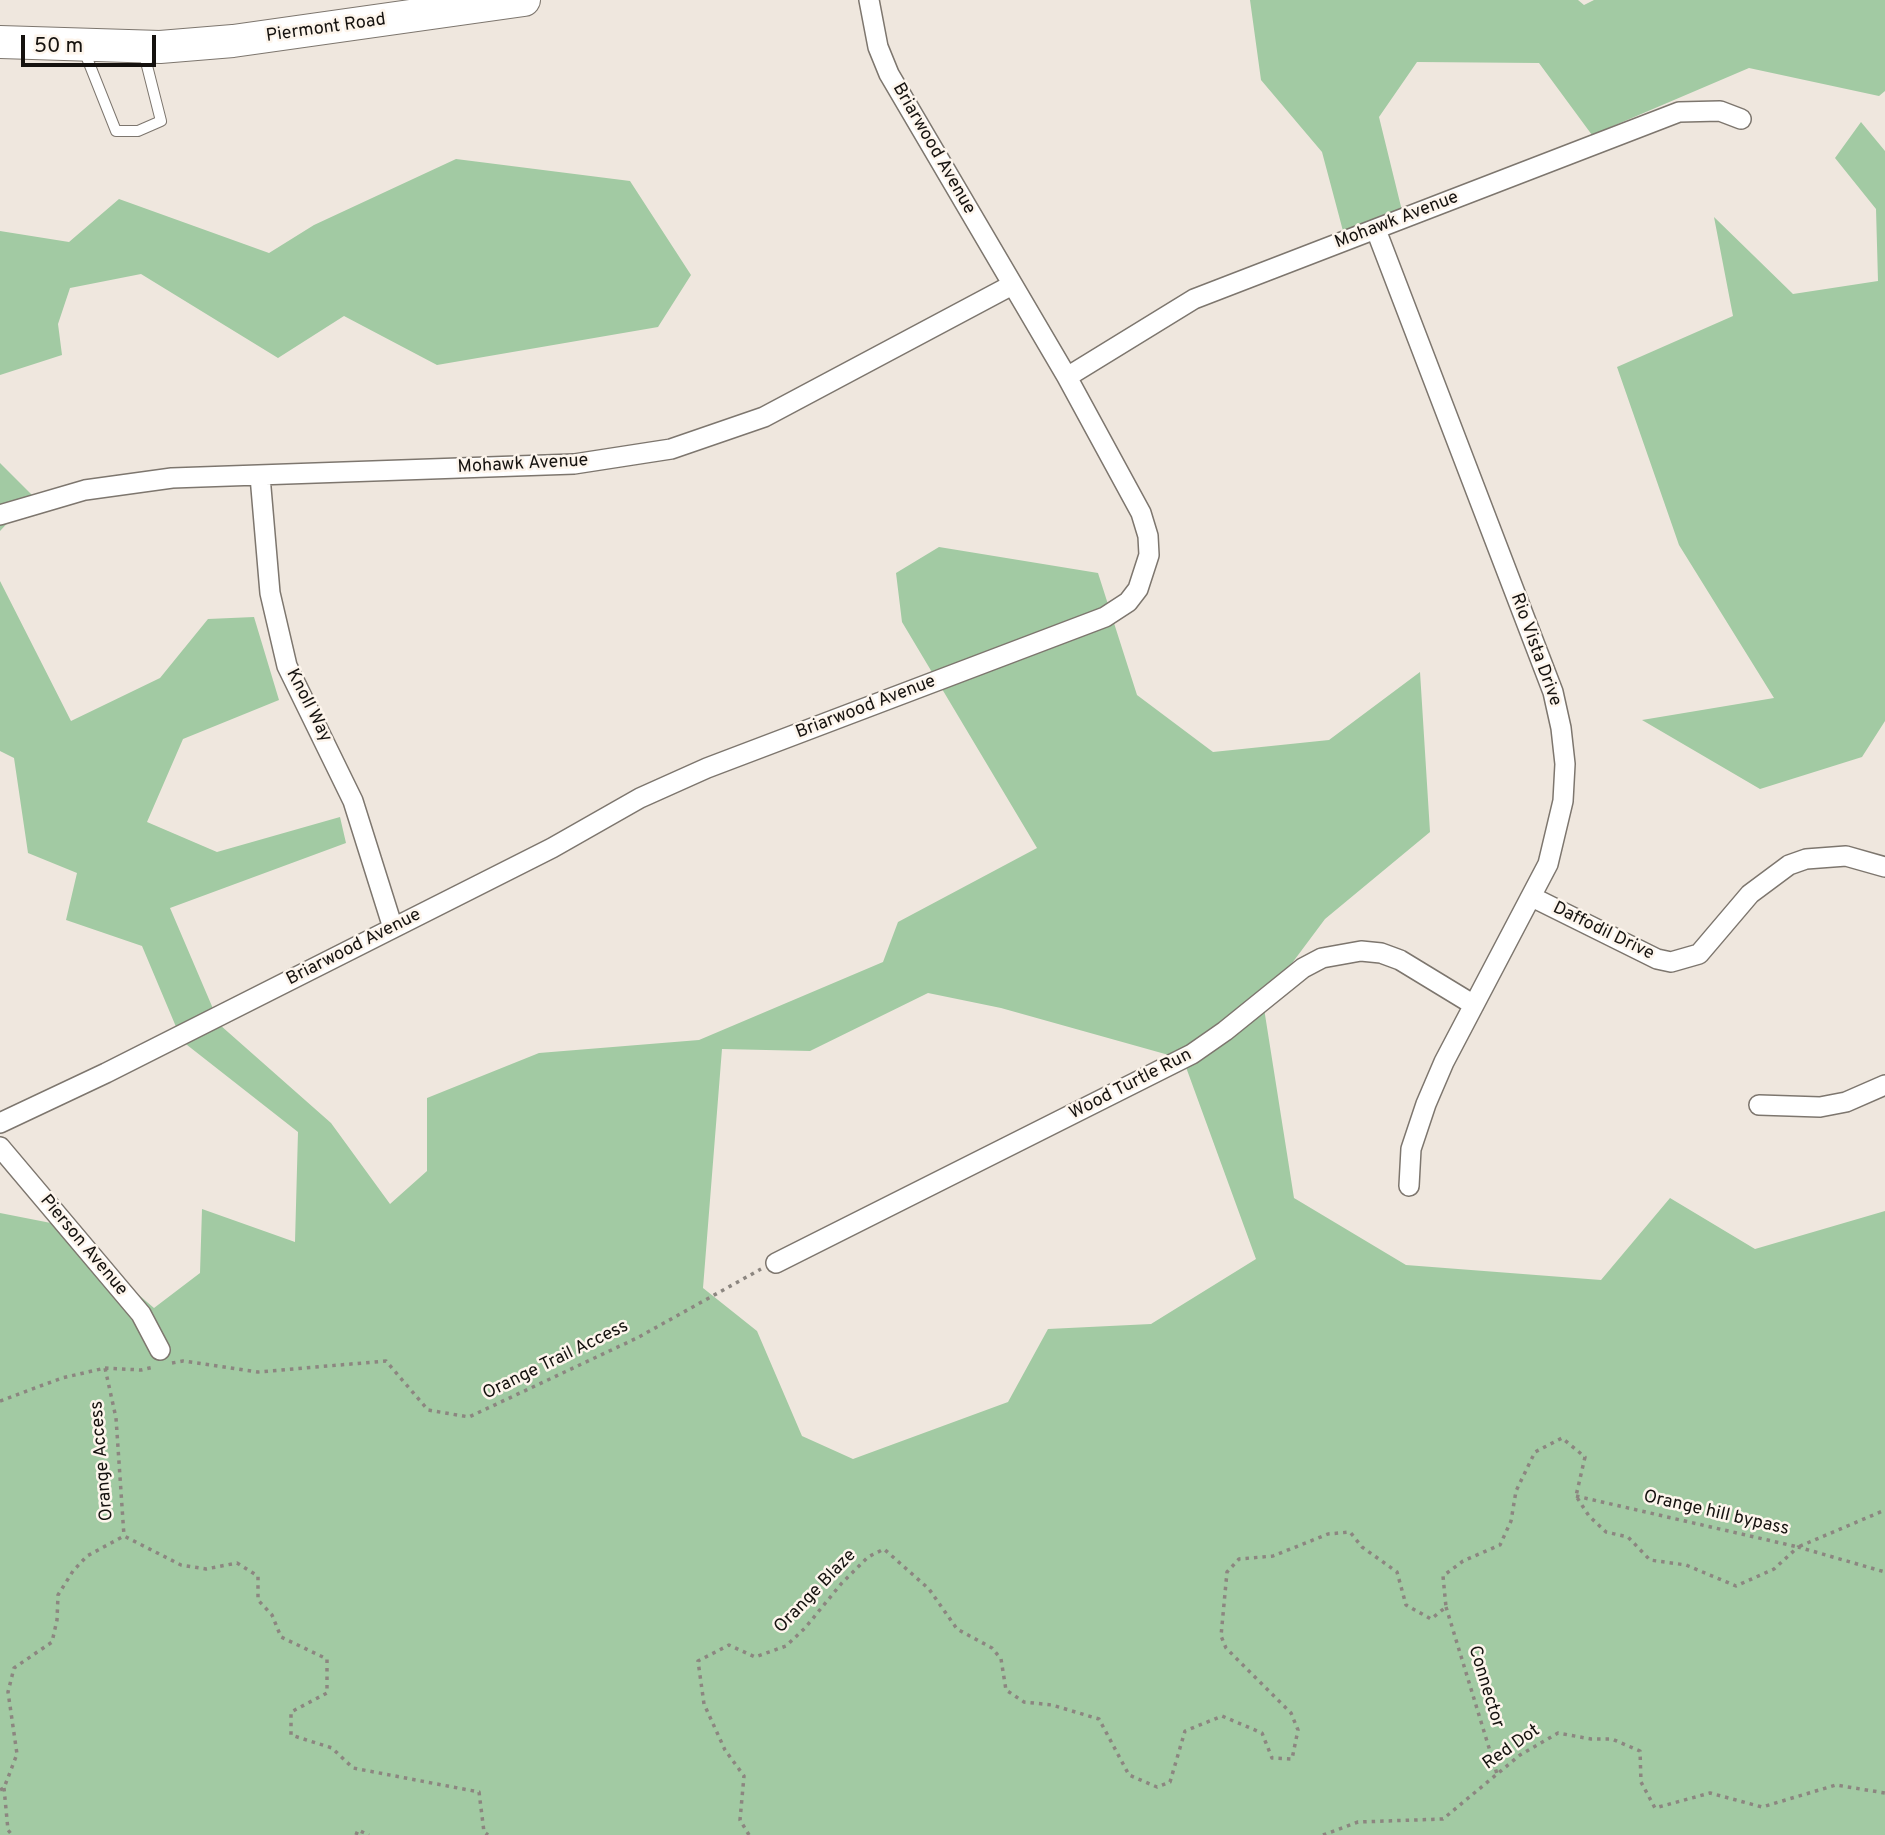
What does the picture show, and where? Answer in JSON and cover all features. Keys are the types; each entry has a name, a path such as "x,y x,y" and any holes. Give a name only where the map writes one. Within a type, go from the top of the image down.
{"main road":[{"name":"Piermont Road","path":"0,42 142,46 233,41 524,0"}],"street":[{"name":"Briarwood Avenue","path":"0,1122 107,1073 552,848 640,799 706,768 1105,617 1128,602 1146,573 1148,536 1142,513 1067,377 889,74 878,47 869,0"},
{"name":"Mohawk Avenue","path":"1067,377 1194,299 1679,112 1720,111 1741,119"},
{"name":"Rio Vista Drive","path":"1376,230 1553,691 1565,764 1563,801 1551,854 1532,897 1474,1005 1426,1104 1411,1149 1409,1186"},
{"name":"Mohawk Avenue","path":"0,515 32,504 129,483 574,464 671,449 764,417 1012,285"},
{"name":"Knoll Way","path":"260,476 270,593 287,666 353,801 393,928"},
{"name":"Daffodil Drive","path":"1532,897 1657,959 1671,962 1699,954 1749,894 1789,865 1806,859 1846,856 1885,867"},
{"name":"Wood Turtle Run","path":"776,1263 1192,1054 1226,1031 1303,968 1322,958 1341,952 1381,953 1401,960 1474,1005"},
{"path":"1759,1105 1820,1107 1846,1102 1885,1085"},
{"name":"Pierson Avenue","path":"0,1147 141,1314 160,1350"}],"lane":[{"path":"81,44 116,131 138,131 161,121 142,46"}],"path":[{"name":"Orange Trail Access","path":"105,1368 141,1370 183,1361 258,1372 386,1360 428,1410 469,1417 637,1338 737,1280 776,1263"},
{"path":"0,1401 62,1378 105,1368"},
{"name":"Orange Access","path":"105,1368 116,1418 124,1536"},
{"path":"1446,1607 1443,1576 1464,1561 1500,1545 1511,1521 1516,1491 1535,1452 1563,1438 1585,1457 1577,1496 1589,1516 1606,1532 1628,1537 1650,1560 1686,1565 1736,1586 1774,1569 1798,1547 1885,1572"},
{"name":"Orange hill bypass","path":"1577,1496 1798,1547 1885,1510"},
{"name":"Orange Blaze","path":"749,1835 740,1820 744,1776 725,1750 704,1704 698,1661 729,1645 755,1657 786,1646 806,1628 841,1584 868,1558 884,1549 929,1589 957,1629 992,1648 1001,1659 1006,1690 1024,1702 1052,1705 1099,1719 1129,1775 1157,1787 1170,1782 1185,1731 1222,1716 1262,1732 1272,1758 1292,1759 1298,1730 1291,1713 1226,1648 1221,1636 1227,1572 1239,1559 1273,1556 1328,1534 1350,1532 1362,1547 1397,1572 1406,1605 1431,1619 1446,1607"},
{"path":"12,1835 8,1830 2,1789 17,1754 8,1692 14,1668 52,1642 57,1620 58,1595 73,1571 87,1556 124,1536 181,1565 206,1569 237,1563 258,1576 258,1600 272,1615 281,1637 327,1659 327,1693 291,1712 291,1735 332,1748 353,1769 479,1791 484,1832 488,1835"},
{"name":"Connector","path":"1446,1607 1497,1774"},
{"name":"Red Dot","path":"1323,1835 1358,1822 1443,1819 1520,1755 1558,1733 1591,1739 1612,1739 1640,1751 1641,1782 1655,1808 1710,1793 1762,1807 1836,1785 1885,1793"},
{"path":"356,1835 358,1830 369,1835"}],"green space":[{"path":"1250,0 1578,0 1584,5 1594,0 1885,0 1885,91 1879,96 1749,68 1592,135 1539,63 1417,62 1379,117 1405,223 1347,246 1322,152 1261,80"},
{"path":"1861,122 1885,151 1885,721 1862,757 1760,789 1642,720 1774,698 1679,545 1617,367 1733,316 1714,217 1793,294 1878,281 1876,209 1835,158"},
{"path":"456,159 630,181 691,275 658,327 437,365 344,316 278,358 141,274 70,288 58,324 62,355 0,375 0,231 69,242 119,199 269,253 314,225"},
{"path":"0,463 33,496 0,531"},
{"path":"939,547 1098,573 1137,695 1213,752 1329,740 1420,672 1430,832 1325,919 1263,1002 1294,1198 1406,1265 1601,1280 1670,1198 1755,1249 1885,1211 1885,1835 0,1835 0,1213 56,1224 154,1308 200,1273 202,1209 295,1242 298,1132 182,1041 142,946 66,920 77,873 28,853 14,758 0,751 0,581 71,721 160,678 208,619 254,617 279,700 183,739 147,822 217,852 340,817 346,843 170,908 220,1025 331,1123 390,1204 427,1171 427,1098 539,1053 699,1040 883,962 898,922 1037,848 902,622 896,573","holes":["928,993 1001,1008 1183,1059 1256,1259 1151,1324 1048,1329 1008,1402 853,1459 802,1436 757,1331 703,1288 722,1049 810,1051"]}]}
